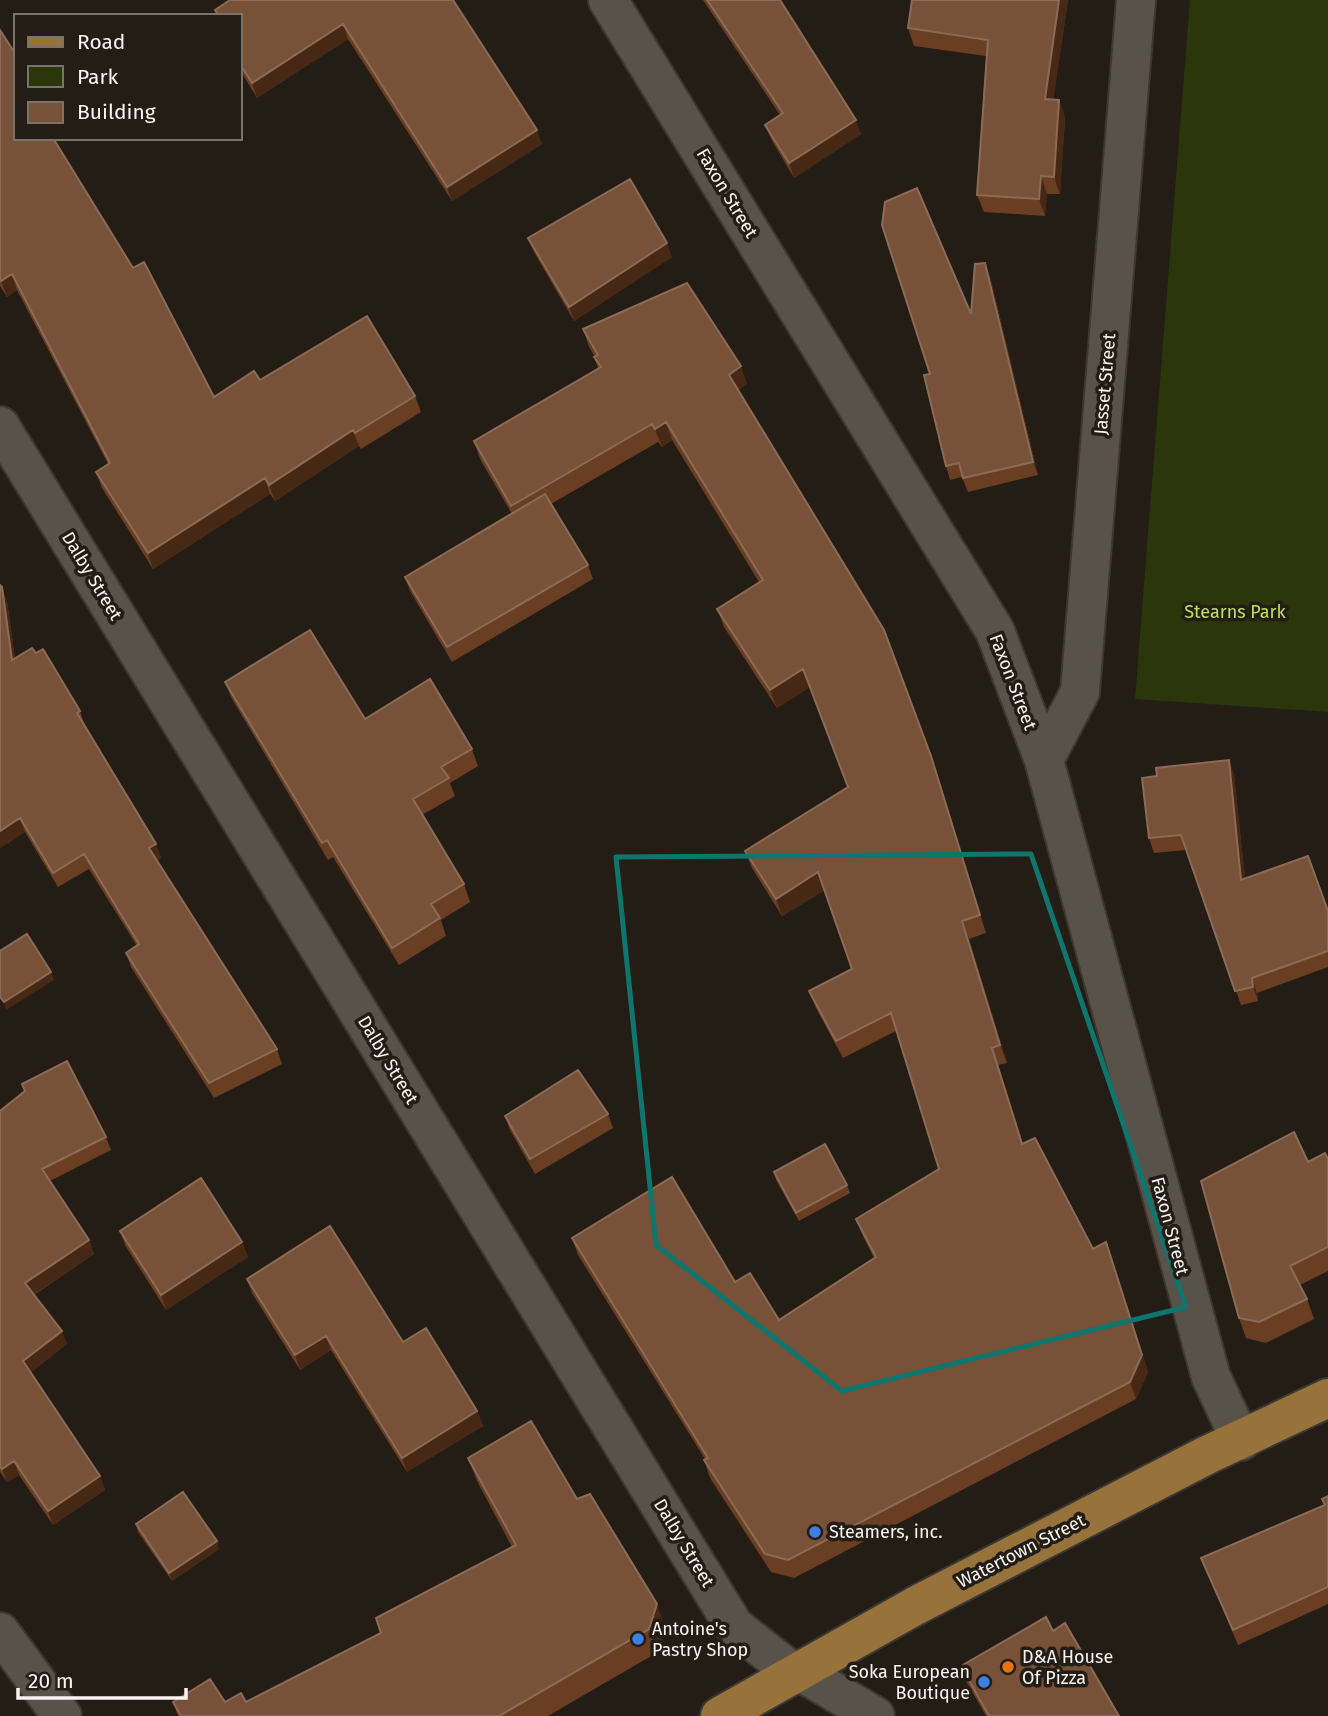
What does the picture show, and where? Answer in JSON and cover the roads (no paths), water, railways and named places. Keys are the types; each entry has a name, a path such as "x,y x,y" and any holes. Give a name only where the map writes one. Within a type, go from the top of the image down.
{"main road":[{"name":"Watertown Street","path":"720,1716 915,1606 1207,1455 1328,1398"}],"street":[{"name":"Faxon Street","path":"608,0 995,631 1044,760 1211,1377 1241,1441"},
{"name":"Jasset Street","path":"1044,760 1080,692 1136,0"},
{"name":"Dalby Street","path":"0,426 734,1626 798,1673 875,1716"},
{"path":"0,1632 62,1716"}],"place":[{"name":"Steamers, inc.","path":"815,1532"},
{"name":"Antoine's Pastry Shop","path":"638,1639"},
{"name":"D&A House Of Pizza","path":"1008,1667"},
{"name":"Soka European Boutique","path":"984,1682"}],"park label":[{"name":"Stearns Park","path":"1235,612"}]}
